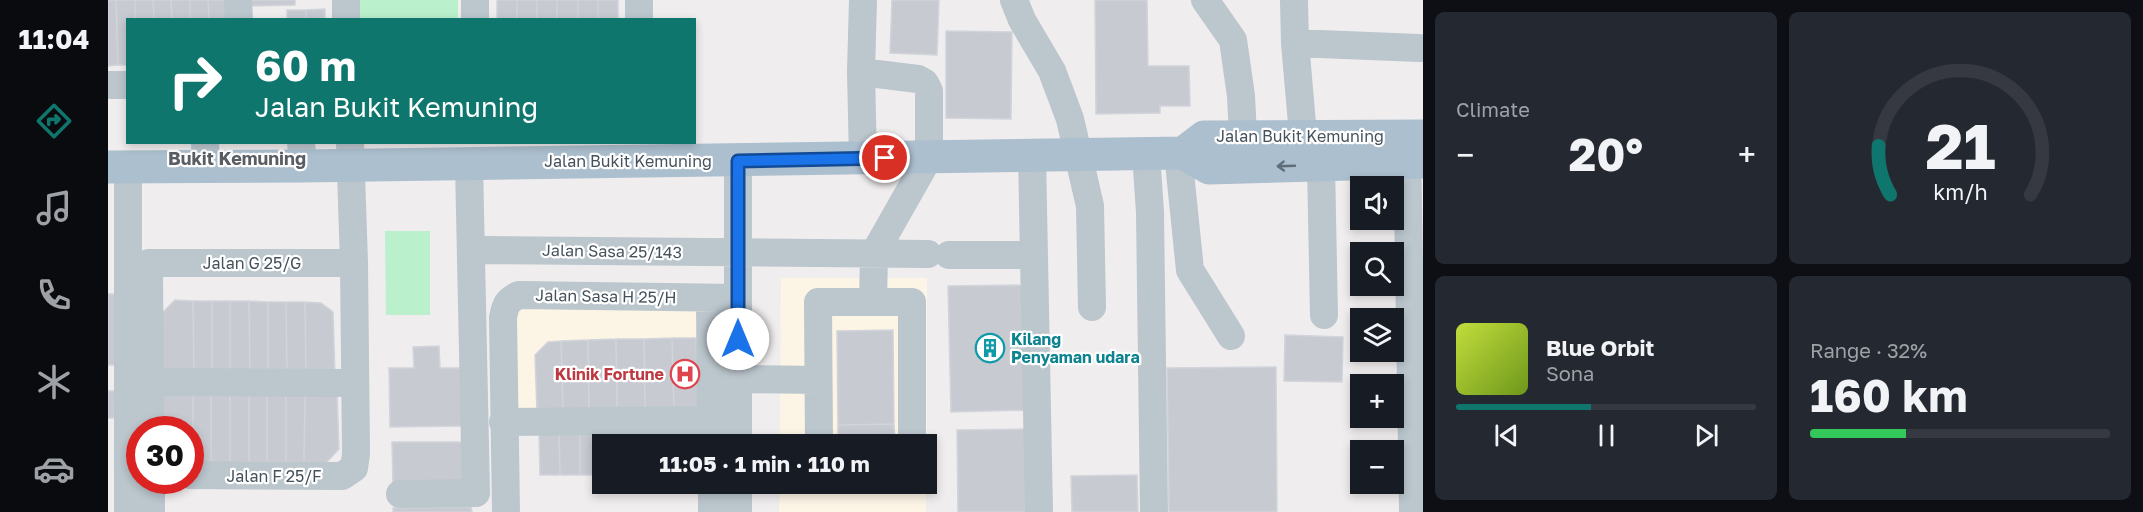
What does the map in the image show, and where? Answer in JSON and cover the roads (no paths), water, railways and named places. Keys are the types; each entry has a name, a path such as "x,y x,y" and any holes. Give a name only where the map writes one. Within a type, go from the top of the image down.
{"main road":[{"name":"Jalan Bukit Kemuning","path":"1181,153 1204,137 1243,136 1303,135 1415,149"},
{"name":"Jalan Bukit Kemuning","path":"118,167 206,154 475,156 672,152 738,161 1181,153 1209,168 1321,165 1415,149"}],"street":[{"path":"238,0 239,18"},
{"path":"346,0 346,18"},
{"path":"475,0 475,18"},
{"path":"639,0 639,18"},
{"path":"863,0 861,72 863,158"},
{"path":"1014,0 1022,20 1052,71 1070,119 1090,206 1092,307"},
{"path":"1204,0 1233,40 1241,96 1243,136"},
{"path":"1294,0 1295,43 1303,135"},
{"path":"1295,43 1419,48"},
{"path":"861,72 918,79 925,83 929,91 929,157 874,254 873,302"},
{"path":"108,85 126,85"},
{"path":"1413,512 1415,149"},
{"path":"1181,153 1190,270 1231,336"},
{"path":"150,382 355,383 351,154"},
{"path":"1146,154 1150,212 1154,512"},
{"path":"399,494 476,493 475,156"},
{"path":"1032,156 1039,512"},
{"path":"503,422 711,432 724,298 738,253 738,161"},
{"path":"1321,165 1324,315"},
{"path":"118,167 128,263 150,382 150,416"},
{"name":"Jalan Sasa 25/143","path":"485,250 1034,255"},
{"path":"128,263 128,512"},
{"name":"Jalan G 25/G","path":"128,263 354,263"},
{"name":"Jalan Sasa H 25/H","path":"506,512 503,318 504,307 509,299 519,295 724,298"},
{"path":"724,298 738,379 738,434"},
{"path":"819,434 818,302 912,302 912,434"},
{"path":"738,379 818,380"},
{"name":"Jalan F 25/F","path":"204,476 342,476 354,468 356,454 355,383"},
{"path":"151,494 151,512"},
{"path":"712,494 712,512"},
{"path":"738,494 738,512"}],"place":[{"name":"Kilang Penyaman udara","path":"990,348"},
{"name":"Klinik Fortune","path":"685,374"}],"district":[{"name":"Bukit Kemuning","path":"237,159"}]}
